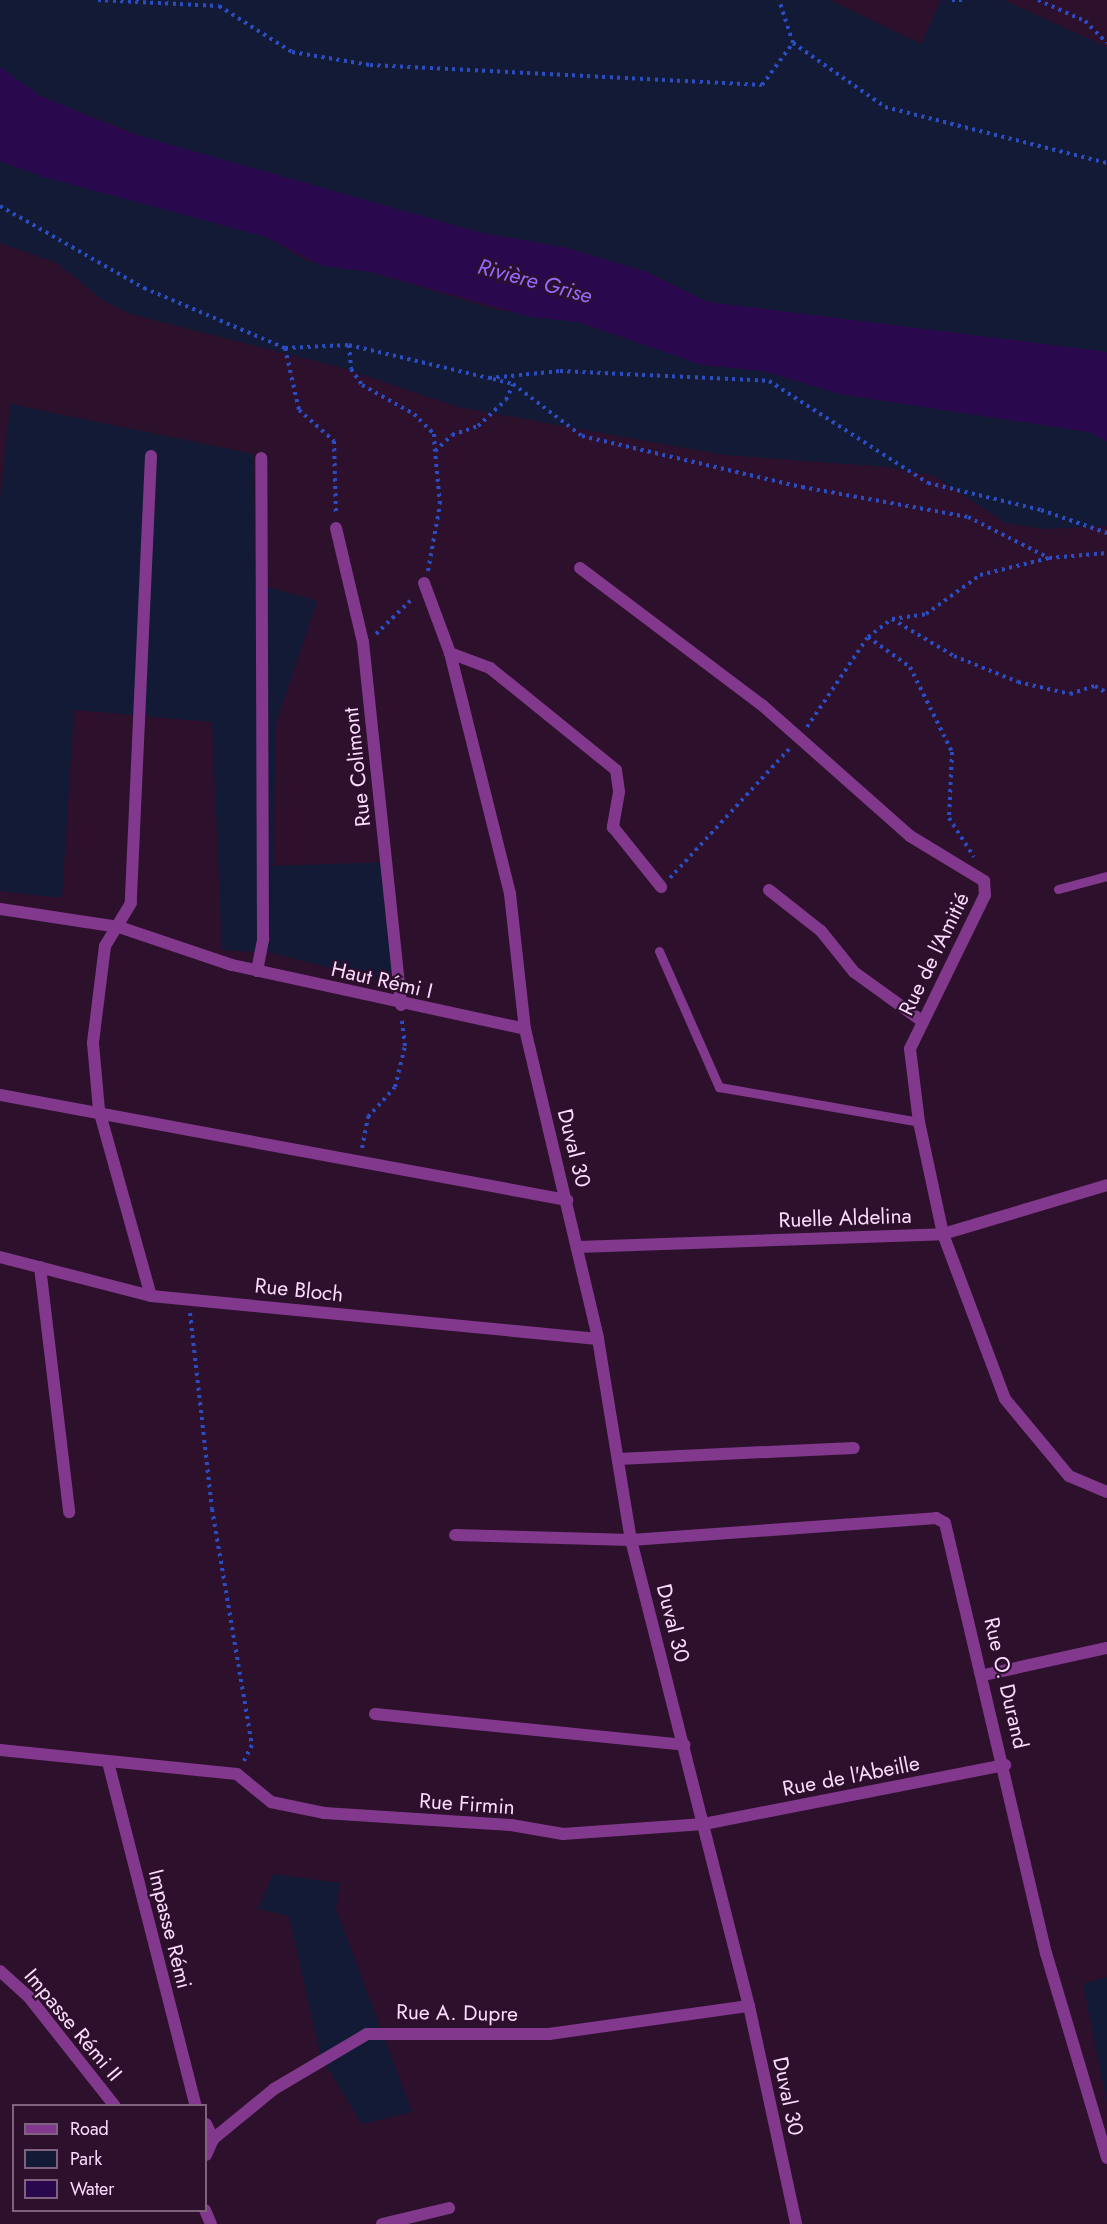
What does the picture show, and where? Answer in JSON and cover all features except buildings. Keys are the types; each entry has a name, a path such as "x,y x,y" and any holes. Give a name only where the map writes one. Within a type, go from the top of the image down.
{"street":[{"path":"151,456 131,903 101,961 93,1043 99,1110 151,1296"},
{"path":"257,971 263,915 261,458"},
{"name":"Rue Colimont","path":"336,528 363,642 400,1005"},
{"name":"Rue de l'Amitié","path":"580,568 800,738 910,836 976,873 984,881 985,895 922,1021 910,1059 919,1122 943,1234 1005,1399 1069,1476 1107,1492"},
{"name":"Duval 30","path":"424,583 450,653 510,894 525,1029 598,1339 631,1540 749,2006 796,2224"},
{"path":"450,653 490,668 615,770 619,792 613,827 661,887"},
{"path":"769,890 821,931 854,972 922,1021"},
{"name":"Haut Rémi I","path":"0,909 120,927 232,965 400,1005 525,1029"},
{"path":"0,1095 99,1110 567,1200"},
{"name":"Ruelle Aldelina","path":"578,1247 943,1234 1107,1185"},
{"name":"Rue Bloch","path":"0,1257 151,1296 598,1339"},
{"path":"40,1267 69,1512"},
{"path":"618,1459 854,1448"},
{"name":"Rue O. Durand","path":"631,1540 936,1518 952,1536 1046,1953 1107,2158"},
{"path":"455,1535 631,1540"},
{"path":"984,1675 1107,1648"},
{"path":"375,1713 684,1745"},
{"path":"0,1750 237,1774"},
{"name":"Impasse Rémi","path":"108,1762 195,2104"},
{"name":"Rue de l'Abeille","path":"704,1824 1005,1766"},
{"name":"Rue Firmin","path":"237,1774 271,1802 324,1813 511,1825 563,1834 704,1824"},
{"name":"Impasse Rémi II","path":"0,1971 28,1996 113,2104"},
{"name":"Rue A. Dupre","path":"207,2153 213,2139 274,2089 367,2034 549,2034 749,2006"},
{"path":"207,2126 213,2139"},
{"path":"382,2224 449,2208"}],"lane":[{"path":"1058,890 1107,876"},
{"path":"658,951 719,1087 919,1122"}],"path":[{"path":"98,0 219,6 292,52 370,65 762,85 793,43"},
{"path":"200,6 207,0"},
{"path":"779,0 793,43 885,107 1107,163"},
{"path":"952,0 964,0"},
{"path":"1038,0 1085,21 1107,43"},
{"path":"0,206 144,288 285,348 349,345 513,384 582,436 802,487 968,517 1049,558"},
{"path":"349,345 351,369 362,385 398,400 434,434 440,504 424,583 390,626 363,642"},
{"path":"285,348 299,410 334,441 336,528"},
{"path":"489,378 560,371 769,381 928,483 1041,510 1107,533"},
{"path":"435,452 452,435 478,426 506,400 513,384"},
{"path":"661,887 800,738 868,637 892,619 926,614 980,575 1049,558 1107,553"},
{"path":"892,619 954,656 1018,682 1070,694 1095,686 1107,693"},
{"path":"868,637 910,667 952,752 949,818 974,856 976,873"},
{"path":"357,1160 368,1117 395,1087 405,1046 400,1005"},
{"path":"188,1299 212,1509 252,1745 237,1774"}],"green space":[{"path":"0,0 830,0 921,44 941,0 1004,0 1107,47 1107,352 708,302 647,272 567,248 482,233 148,139 40,96 0,67"},
{"path":"0,161 266,237 307,261 371,272 498,310 579,322 702,365 764,371 840,394 1089,432 1107,441 1107,526 1043,529 1006,523 934,476 888,467 723,455 458,407 339,367 130,314 104,301 57,263 0,243"},
{"path":"10,404 254,454 255,583 317,601 276,723 273,866 386,862 394,984 271,953 222,950 212,722 74,710 62,898 0,891 0,499"},
{"path":"273,1874 340,1883 336,1909 412,2112 362,2124 321,2057 289,1916 258,1909"},
{"path":"1107,1977 1107,2103 1083,1984"}],"water":[{"name":"Rivière Grise","path":"0,67 40,96 133,134 482,233 567,248 647,272 708,302 1107,352 1107,441 1089,432 840,394 764,371 702,365 579,322 531,317 371,272 323,266 266,237 44,177 0,161"}]}
